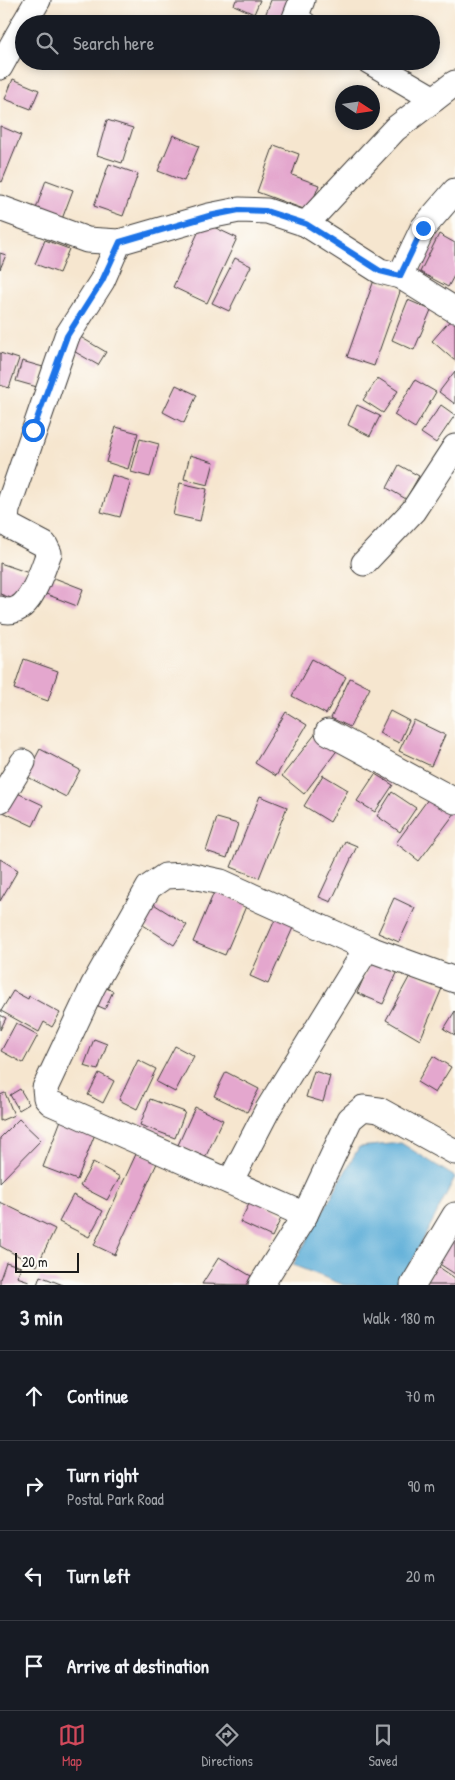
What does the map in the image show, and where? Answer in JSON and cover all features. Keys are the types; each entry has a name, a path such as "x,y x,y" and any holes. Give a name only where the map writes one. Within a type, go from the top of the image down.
{"street":[{"path":"29,15 38,0"},
{"path":"296,15 302,0"},
{"path":"3,52 15,36"},
{"path":"384,70 434,99"},
{"path":"306,224 396,130 455,83"},
{"path":"400,276 423,228 455,191"},
{"path":"0,208 87,240 120,242 209,216 239,210 266,211 306,224 380,271 400,276 455,310"},
{"path":"0,609 6,612 17,610 24,605 36,586 49,553 45,545 11,527 6,521 7,510 67,336 102,281 120,242"},
{"path":"364,563 413,511 455,447"},
{"path":"328,732 455,801"},
{"path":"0,800 23,762"},
{"path":"305,1215 51,1103 46,1098 45,1088 93,986 148,887 165,876 188,875 221,882 367,948 455,980"},
{"path":"230,1182 268,1109 367,948"},
{"path":"262,1285 305,1215 350,1119 363,1108 379,1110 455,1152"},
{"path":"413,1285 455,1214"}],"water":[{"path":"401,1143 455,1177 400,1285 344,1285 293,1265 359,1147"}],"building":[{"path":"236,0 260,0 254,14 234,5"},
{"path":"271,0 300,0 291,15 265,15"},
{"path":"13,79 39,90 31,109 5,99"},
{"path":"107,120 133,128 122,163 97,155"},
{"path":"0,126 21,135 2,182 0,181"},
{"path":"173,135 199,146 184,181 158,171"},
{"path":"274,145 299,154 292,175 319,185 309,211 257,192"},
{"path":"109,164 138,174 123,216 94,206"},
{"path":"46,180 73,190 62,219 36,209"},
{"path":"203,222 237,238 207,303 173,287"},
{"path":"439,234 455,243 455,274 448,287 420,272"},
{"path":"45,240 69,249 59,273 35,264"},
{"path":"0,253 6,255 0,269"},
{"path":"235,258 251,266 229,311 212,303"},
{"path":"374,280 401,289 374,366 347,357"},
{"path":"408,300 431,310 414,350 392,340"},
{"path":"453,317 455,318 455,361 432,341"},
{"path":"77,335 106,352 98,365 70,349"},
{"path":"0,353 19,359 9,388 0,385"},
{"path":"22,361 43,367 37,387 16,381"},
{"path":"455,371 455,404 439,392"},
{"path":"378,378 398,391 383,413 363,400"},
{"path":"415,380 436,392 415,428 394,415"},
{"path":"176,385 197,395 184,423 163,412"},
{"path":"357,405 380,416 370,436 348,425"},
{"path":"441,405 455,415 436,443 421,433"},
{"path":"116,427 138,433 128,469 106,462"},
{"path":"140,439 159,444 150,477 131,472"},
{"path":"190,455 214,462 208,485 184,479"},
{"path":"399,465 419,476 406,499 387,488"},
{"path":"112,475 131,481 120,517 101,512"},
{"path":"180,483 207,489 200,521 173,515"},
{"path":"0,563 32,574 22,602 0,594"},
{"path":"44,574 83,589 77,606 38,591"},
{"path":"24,659 58,671 48,701 14,689"},
{"path":"312,659 346,677 326,714 292,696"},
{"path":"350,678 370,688 350,727 331,718"},
{"path":"390,711 409,721 399,743 379,733"},
{"path":"286,712 307,725 276,776 255,763"},
{"path":"414,720 445,735 431,766 399,751"},
{"path":"321,727 342,744 304,794 282,776"},
{"path":"40,749 80,770 66,797 26,776"},
{"path":"375,774 393,785 375,812 357,801"},
{"path":"323,775 348,790 330,822 304,806"},
{"path":"13,791 43,805 33,826 3,812"},
{"path":"434,791 455,813 419,861 396,843"},
{"path":"392,792 416,808 400,832 377,816"},
{"path":"260,796 287,807 259,878 231,867"},
{"path":"217,818 238,824 227,858 206,851"},
{"path":"345,841 357,846 331,902 319,897"},
{"path":"0,859 18,870 0,901"},
{"path":"215,890 247,904 225,955 193,942"},
{"path":"394,898 415,908 399,942 378,933"},
{"path":"152,903 187,925 174,945 140,923"},
{"path":"278,913 296,921 268,984 250,976"},
{"path":"372,959 398,971 383,1004 357,993"},
{"path":"412,972 443,986 420,1040 386,1020"},
{"path":"97,984 113,991 105,1009 89,1002"},
{"path":"13,991 28,999 29,996 60,1013 52,1027 44,1022 39,1032 1,1011"},
{"path":"455,1011 455,1035 444,1029"},
{"path":"0,1015 6,1018 0,1030"},
{"path":"16,1023 38,1035 23,1063 1,1051"},
{"path":"94,1039 107,1044 98,1070 84,1066"},
{"path":"175,1046 194,1056 175,1092 156,1082"},
{"path":"433,1056 451,1067 435,1093 417,1082"},
{"path":"138,1060 156,1069 137,1109 119,1100"},
{"path":"314,1071 330,1076 323,1102 306,1097"},
{"path":"226,1072 259,1089 247,1112 214,1096"},
{"path":"99,1073 114,1081 103,1103 88,1095"},
{"path":"20,1089 29,1104 19,1110 10,1095"},
{"path":"5,1093 14,1115 0,1121 0,1095"},
{"path":"150,1099 185,1112 175,1138 140,1125"},
{"path":"195,1107 223,1120 205,1158 178,1145"},
{"path":"19,1119 41,1140 0,1182 0,1138"},
{"path":"61,1120 95,1134 77,1180 43,1167"},
{"path":"137,1152 158,1161 115,1255 94,1245"},
{"path":"93,1162 120,1177 107,1200 80,1186"},
{"path":"73,1195 103,1211 89,1237 59,1222"},
{"path":"252,1198 283,1214 272,1237 240,1222"},
{"path":"0,1202 55,1229 37,1266 0,1246"},
{"path":"455,1231 455,1274 435,1261"},
{"path":"219,1257 251,1276 246,1285 202,1284"},
{"path":"6,1262 21,1267 17,1277 29,1281 28,1285 0,1285 0,1279"},
{"path":"436,1265 455,1278 455,1285 423,1285"},
{"path":"40,1276 63,1285 37,1285"}],"route":[{"path":"33,430 67,336 102,281 120,242 209,216 239,210 266,211 306,224 380,271 400,276 423,228"}]}
